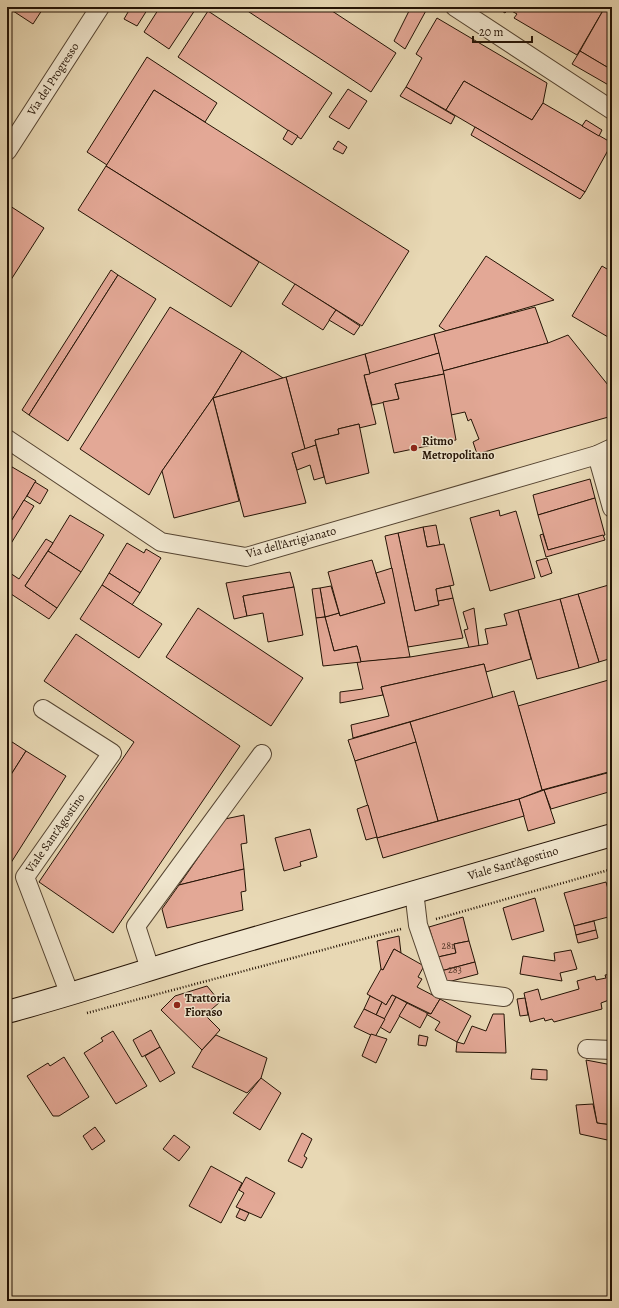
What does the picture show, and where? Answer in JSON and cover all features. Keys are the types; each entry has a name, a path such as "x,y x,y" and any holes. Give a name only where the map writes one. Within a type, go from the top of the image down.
{"main road":[{"name":"Viale Sant'Agostino","path":"7,1012 70,995 150,969 414,891 612,835"}],"street":[{"name":"Via del Progresso","path":"7,151 100,7"},
{"path":"455,7 612,110"},
{"name":"Via dell'Artigianato","path":"7,439 161,542 246,557 604,452 612,508"},
{"name":"Viale Sant'Agostino","path":"43,709 112,753 25,876 70,995"},
{"path":"150,969 136,926 262,754"},
{"path":"414,891 418,925 440,989 504,997"},
{"path":"588,1049 612,1050"}],"path":[{"path":"82,1014 418,925 612,869"}],"building":[{"path":"7,7 44,7 33,24"},
{"path":"131,7 149,7 137,26 124,19"},
{"path":"160,7 197,7 169,49 144,32"},
{"path":"243,7 326,7 396,53 371,92"},
{"path":"411,7 428,7 405,49 394,41"},
{"path":"496,7 510,7 505,13"},
{"path":"510,7 605,7 577,55 514,18 517,14 508,9"},
{"path":"605,7 612,7 612,70 580,51"},
{"path":"208,11 332,93 301,139 178,57"},
{"path":"437,18 547,83 543,103 532,120 464,81 446,110 406,87 422,58 416,54"},
{"path":"580,51 612,70 612,87 572,64"},
{"path":"147,57 217,103 205,122 154,90 107,165 87,152"},
{"path":"464,81 532,120 543,103 612,143 585,192 446,110"},
{"path":"406,87 455,116 451,124 400,96"},
{"path":"348,89 367,101 349,129 329,117"},
{"path":"154,90 409,251 362,326 106,166"},
{"path":"586,120 602,130 599,136 582,126"},
{"path":"475,127 585,192 580,199 471,135"},
{"path":"288,130 298,136 292,145 283,139"},
{"path":"338,141 347,147 343,154 333,149"},
{"path":"106,166 259,262 231,307 78,210"},
{"path":"7,204 44,228 7,286"},
{"path":"486,256 554,300 446,331 439,326"},
{"path":"602,266 612,272 612,331 608,337 572,316"},
{"path":"111,270 118,275 29,415 22,410"},
{"path":"118,275 156,299 68,441 29,415"},
{"path":"295,284 336,310 323,330 282,304"},
{"path":"170,307 242,351 213,398 162,471 149,495 80,449"},
{"path":"535,307 548,343 443,371 434,334"},
{"path":"336,310 360,326 354,335 329,320"},
{"path":"434,334 439,353 370,374 365,354"},
{"path":"568,335 612,390 612,416 477,454 473,442 479,439 471,419 468,421 465,412 451,415 443,371 548,343"},
{"path":"242,351 283,378 213,398 229,372"},
{"path":"439,353 444,374 395,384 399,399 372,405 364,375"},
{"path":"365,354 370,374 364,375 376,424 359,428 359,424 338,429 339,434 315,440 316,445 305,449 286,377"},
{"path":"444,374 456,440 394,453 383,402 399,399 395,384"},
{"path":"286,377 305,449 292,453 306,503 244,517 213,398"},
{"path":"213,398 239,501 174,518 162,471"},
{"path":"359,424 369,473 326,484 315,440 339,434 338,429"},
{"path":"316,445 324,477 314,480 310,465 297,470 292,453"},
{"path":"7,464 36,481 7,528"},
{"path":"590,479 595,498 538,515 533,495"},
{"path":"35,482 48,490 40,504 27,496"},
{"path":"595,498 605,535 548,550 538,515"},
{"path":"24,500 34,506 7,550 7,528"},
{"path":"499,510 500,516 516,511 535,578 490,591 470,518"},
{"path":"70,515 104,535 81,572 48,551"},
{"path":"436,525 440,545 427,547 423,527"},
{"path":"423,527 427,547 444,544 454,585 436,589 439,605 415,611 398,533"},
{"path":"398,533 415,611 439,605 438,601 453,598 463,638 408,647 385,536"},
{"path":"543,534 548,550 603,535 605,540 546,557 540,535"},
{"path":"46,539 53,543 25,586 57,608 49,619 8,592 7,593 7,571 19,579"},
{"path":"127,543 144,553 146,549 161,558 140,593 109,573"},
{"path":"48,551 81,572 57,608 25,586"},
{"path":"547,558 552,573 541,577 536,561"},
{"path":"372,560 385,603 340,616 328,572"},
{"path":"392,568 410,657 361,662 357,646 334,651 325,617 339,613 340,616 385,603 376,573"},
{"path":"290,572 294,587 243,596 247,616 234,619 226,583"},
{"path":"109,573 140,593 132,605 102,585"},
{"path":"612,584 612,658 599,662 578,594"},
{"path":"102,585 162,624 139,658 80,619"},
{"path":"331,586 339,613 325,617 320,588"},
{"path":"450,586 453,598 438,601 436,589"},
{"path":"294,587 303,635 268,642 263,613 247,616 243,596"},
{"path":"320,588 325,617 316,618 312,589"},
{"path":"578,594 599,662 579,668 560,599"},
{"path":"560,599 579,668 537,679 518,610"},
{"path":"198,608 303,678 271,726 166,657"},
{"path":"474,608 479,646 469,648 464,630 468,629 463,612"},
{"path":"518,610 531,659 486,672 484,664 381,687 383,695 340,703 340,692 363,689 357,662 410,657 488,644 485,629 507,625 504,614"},
{"path":"325,617 334,651 357,646 361,662 323,666 316,618"},
{"path":"76,634 240,746 113,933 39,882 134,742 44,681"},
{"path":"484,664 493,698 353,738 351,725 389,716 381,687"},
{"path":"612,679 612,771 542,790 518,706"},
{"path":"514,691 542,790 519,799 438,821 410,722"},
{"path":"410,722 416,742 355,761 348,740"},
{"path":"9,740 26,751 7,781 7,744"},
{"path":"416,742 438,821 377,838 355,761"},
{"path":"26,751 66,776 7,869 7,781"},
{"path":"612,771 612,789 607,773"},
{"path":"607,773 612,791 551,809 544,790"},
{"path":"544,790 555,823 528,831 519,799"},
{"path":"519,799 524,816 383,858 377,838"},
{"path":"368,805 377,837 366,840 357,809"},
{"path":"244,815 247,843 241,844 244,869 179,885 225,819"},
{"path":"310,829 317,857 300,862 301,866 284,871 275,838"},
{"path":"244,869 246,891 241,892 243,910 167,928 162,909 179,885"},
{"path":"606,882 612,903 612,916 574,926 564,893"},
{"path":"535,898 544,931 512,940 503,908"},
{"path":"463,917 469,941 454,944 456,953 438,957 429,927"},
{"path":"594,921 596,930 576,935 574,926"},
{"path":"596,930 598,938 578,943 576,935"},
{"path":"399,936 401,953 394,949 383,970 381,969 377,941"},
{"path":"469,941 475,962 441,971 438,957 456,953 454,944"},
{"path":"394,949 424,966 418,977 422,979 417,987 440,999 431,1014 392,995 386,1005 367,994 381,969 383,970"},
{"path":"571,950 577,969 560,973 562,981 520,974 523,956 555,961 554,953"},
{"path":"475,962 478,974 444,983 441,971"},
{"path":"612,974 612,1006 609,1000 601,1003 602,1009 554,1022 552,1019 545,1021 544,1018 530,1022 524,993 538,989 541,1000 579,989 577,981 595,976 596,980 606,978 605,975"},
{"path":"207,986 220,1002 205,1015 220,1030 202,1050 161,1010 175,996"},
{"path":"392,995 396,997 385,1019 376,1015 382,1002 386,1005"},
{"path":"370,996 382,1002 376,1015 364,1009"},
{"path":"396,997 407,1003 390,1033 380,1027"},
{"path":"525,998 528,1015 520,1016 517,999"},
{"path":"440,999 471,1016 457,1042 435,1030 440,1022 426,1014 431,1014"},
{"path":"407,1003 427,1013 420,1028 399,1016"},
{"path":"364,1009 385,1019 375,1037 354,1027"},
{"path":"493,1014 504,1014 506,1053 456,1052 457,1042 464,1044 472,1026 486,1031"},
{"path":"151,1030 160,1047 142,1057 133,1040"},
{"path":"113,1031 147,1086 116,1104 84,1053 103,1041 101,1038"},
{"path":"371,1034 387,1039 376,1063 362,1056"},
{"path":"216,1035 267,1058 261,1078 247,1093 192,1067 202,1050"},
{"path":"419,1035 428,1037 426,1046 418,1045"},
{"path":"160,1047 175,1073 160,1082 145,1056"},
{"path":"64,1057 89,1097 59,1116 53,1116 27,1076 48,1063 50,1066"},
{"path":"586,1060 612,1065 612,1125 597,1123"},
{"path":"532,1069 547,1070 547,1080 531,1079"},
{"path":"261,1078 281,1093 260,1130 233,1113"},
{"path":"593,1104 597,1123 612,1125 612,1141 580,1134 576,1105"},
{"path":"95,1127 105,1141 92,1150 83,1136"},
{"path":"302,1133 312,1139 304,1156 307,1158 302,1168 288,1161"},
{"path":"174,1135 190,1147 179,1161 163,1149"},
{"path":"211,1166 242,1183 221,1223 189,1206"},
{"path":"246,1177 275,1193 261,1218 236,1207 244,1193 239,1190"},
{"path":"240,1209 249,1213 245,1221 236,1217"}],"place":[{"name":"Ritmo Metropolitano","path":"414,448"},
{"name":"Trattoria Fioraso","path":"177,1005"}]}
